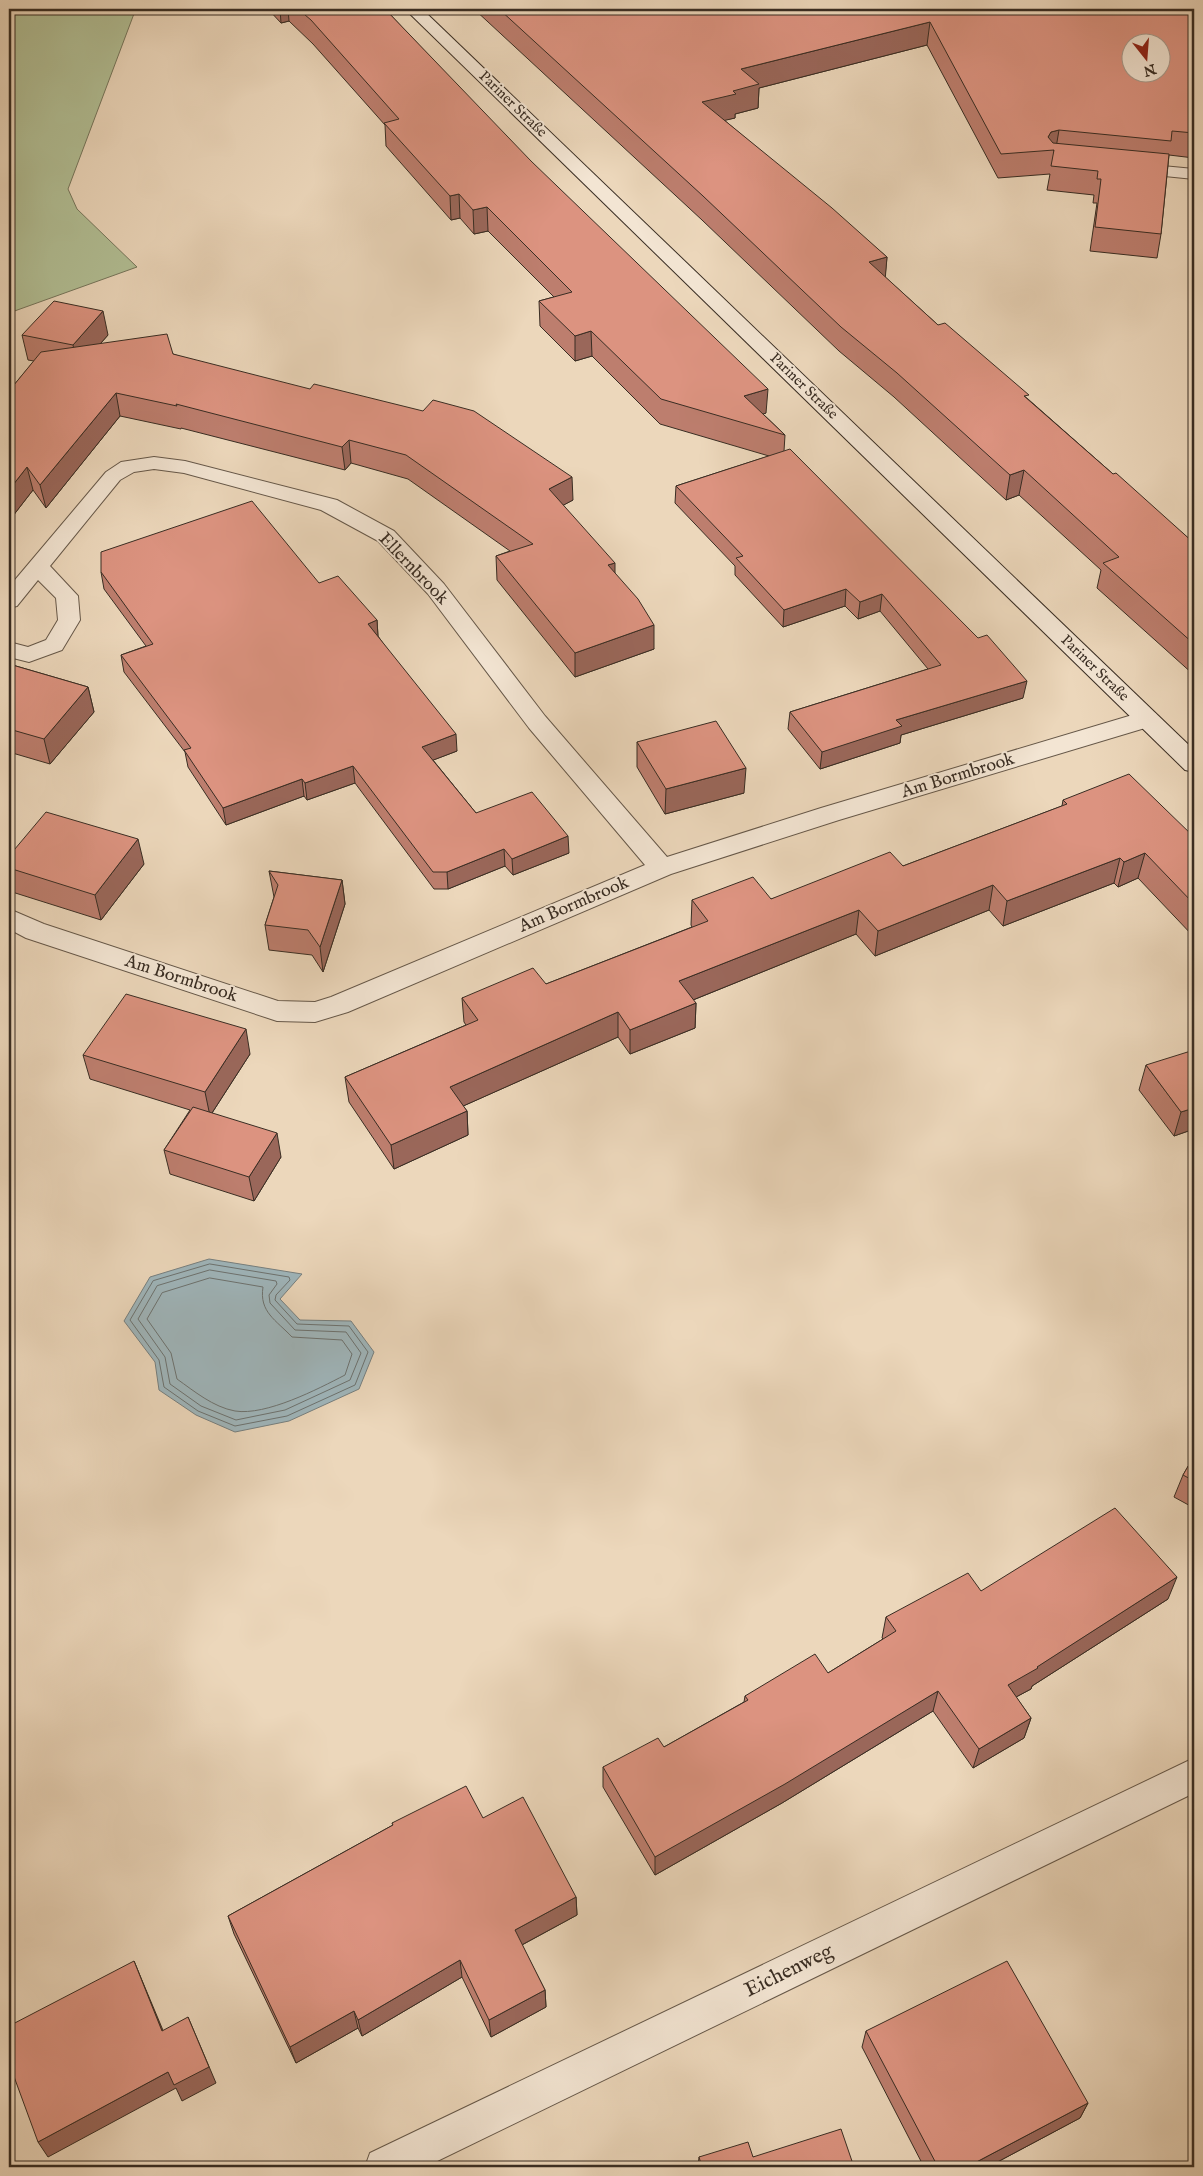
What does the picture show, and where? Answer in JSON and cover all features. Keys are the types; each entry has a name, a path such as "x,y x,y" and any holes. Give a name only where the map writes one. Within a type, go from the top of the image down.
{"street":[{"name":"Pariner Straße","path":"413,9 1194,764"},
{"path":"1111,166 1194,174"},
{"name":"Ellernbrook","path":"9,601 113,476 128,466 154,463 185,466 329,505 386,536 436,589 537,722 662,868"},
{"path":"9,648 29,654 54,645 69,620 67,596 38,567"},
{"name":"Am Bormbrook","path":"9,918 35,931 277,1011 315,1012 339,1005 662,868 830,814 1147,719"},
{"name":"Eichenweg","path":"384,2167 1194,1775"}],"green space":[{"path":"9,9 129,9 135,11 68,189 77,209 137,267 9,313"}],"water":[{"path":"209,1259 302,1274 280,1299 300,1320 351,1321 374,1352 359,1389 289,1421 235,1432 196,1415 159,1390 155,1362 124,1321 150,1277"}],"building":[{"path":"298,9 385,9 531,161 768,389 744,396 785,435 661,399 591,331 575,336 539,301 572,292 487,207 473,210 459,194 450,196 384,123 399,119 311,20"},
{"path":"499,9 1194,9 1194,133 1172,131 1171,141 1059,130 1051,132 1048,137 1053,143 1169,154 1161,234 1095,227 1101,179 1097,179 1098,171 1051,166 1054,150 1001,154 930,22 741,69 759,84 733,91 736,94 702,102 832,208 887,257 869,262 938,325 945,323 1029,395 1024,396 1113,474 1116,473 1194,543 1194,644 1103,563 1119,557 1024,470 1010,475 897,373 841,327 703,196"},
{"path":"54,301 103,311 73,345 22,335"},
{"path":"167,334 173,354 310,389 314,384 423,411 433,400 474,411 572,477 549,489 615,563 608,565 638,599 654,625 575,653 496,556 533,544 406,455 349,440 342,447 176,404 177,406 116,393 40,485 27,467 9,490 9,409 12,406 9,405 9,391 41,352"},
{"path":"790,449 978,638 987,635 1027,681 896,720 902,726 822,752 790,712 941,665 882,594 860,602 846,589 784,610 736,558 743,556 676,486"},
{"path":"252,501 319,583 338,576 377,620 368,624 456,734 422,747 476,813 532,792 568,836 512,859 504,849 447,872 433,872 353,766 305,783 302,779 223,808 184,750 191,748 121,655 153,644 101,572 101,552"},
{"path":"9,664 88,687 44,739 9,729"},
{"path":"716,721 746,768 666,789 637,742"},
{"path":"1129,774 1194,837 1194,904 1145,853 1124,862 1120,858 1007,901 993,885 878,931 859,910 679,981 696,1003 630,1030 618,1012 450,1087 467,1111 391,1145 345,1077 478,1020 462,998 533,968 546,984 708,921 692,900 753,877 771,899 890,852 903,866 1067,804 1063,800"},
{"path":"46,812 138,839 95,895 9,868 9,856"},
{"path":"269,871 342,880 320,947 308,930 265,925 278,885"},
{"path":"126,994 246,1029 205,1092 83,1055"},
{"path":"1194,1050 1194,1108 1181,1112 1146,1065"},
{"path":"193,1107 277,1133 249,1177 164,1150"},
{"path":"1194,1456 1194,1481 1183,1475"},
{"path":"1115,1508 1177,1577 1038,1668 1008,1685 1031,1718 979,1749 938,1691 785,1784 655,1857 603,1767 658,1738 664,1747 748,1700 745,1696 815,1654 828,1673 896,1631 886,1617 968,1573 981,1591"},
{"path":"466,1786 483,1818 523,1797 576,1897 515,1930 545,1990 489,2020 460,1960 358,2020 354,2011 290,2047 228,1916 393,1825 392,1823"},
{"path":"134,1961 162,2031 188,2017 209,2067 174,2085 168,2072 38,2142 9,2063 9,2026"},
{"path":"1007,1961 1088,2103 967,2167 938,2167 866,2031"},
{"path":"841,2129 854,2167 702,2167 699,2157 748,2142 753,2157"}]}
